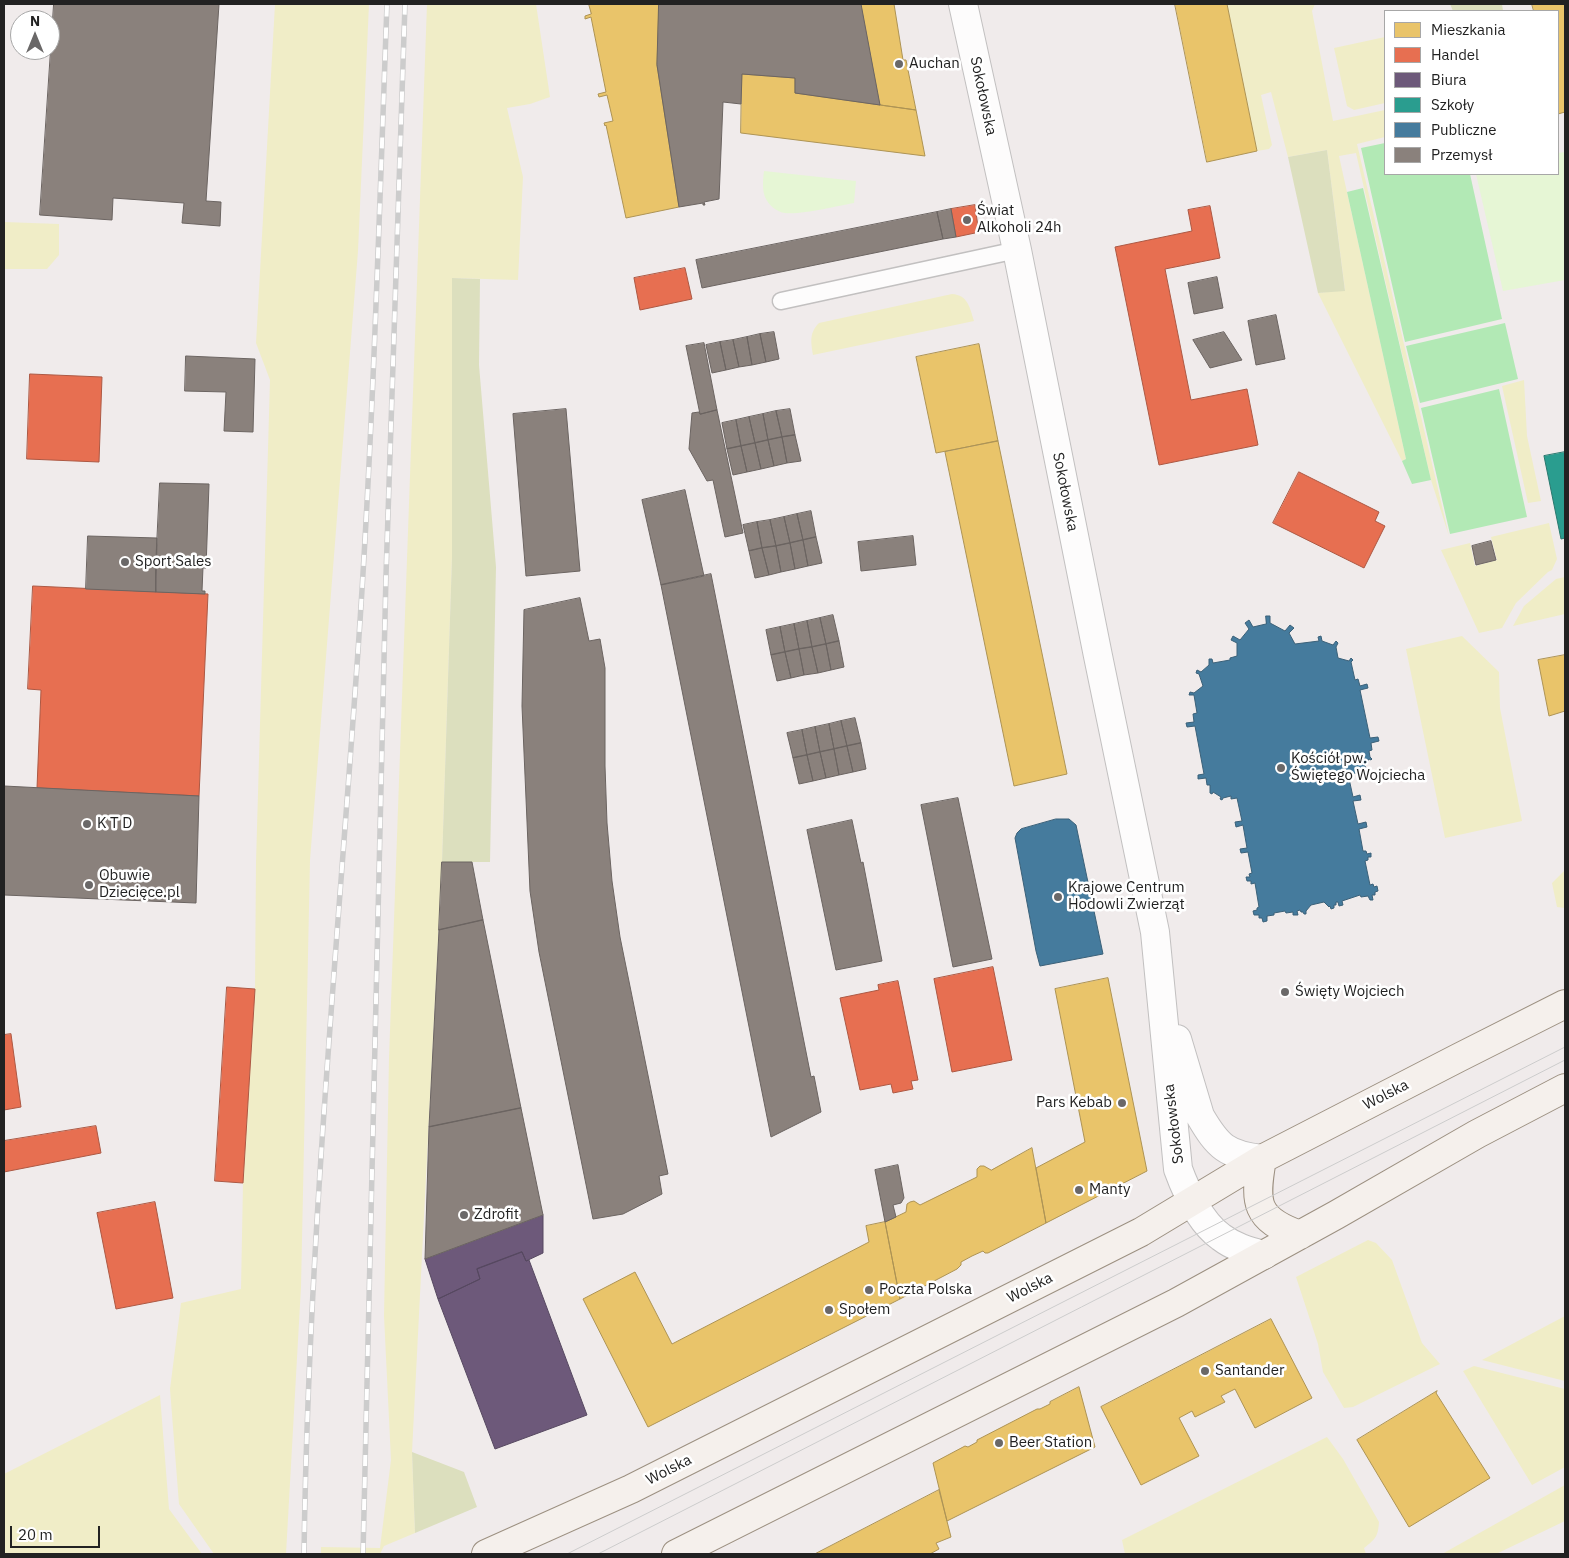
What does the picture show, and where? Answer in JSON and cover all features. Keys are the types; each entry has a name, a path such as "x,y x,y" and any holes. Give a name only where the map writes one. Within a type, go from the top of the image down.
{"main road":[{"name":"Wolska","path":"486,1554 631,1490 1141,1232 1262,1160 1565,1004"},
{"path":"676,1554 1145,1318 1264,1255 1477,1134 1565,1088"},
{"path":"1262,1160 1258,1192 1261,1209 1274,1224 1300,1235"}],"street":[{"name":"Sokołowska","path":"963,4 1017,250 1155,932 1178,1168 1192,1202 1220,1236 1242,1249 1264,1255"},
{"name":"Sokołowska","path":"1160,982 1203,1121 1222,1146 1231,1152 1241,1157 1262,1160"}],"lane":[{"path":"781,301 1017,250"}],"shaded area":[{"path":"275,4 369,4 358,251 310,860 301,1287 286,1554 214,1554 179,1504 170,1389 181,1303 241,1289 243,1183 255,989 256,862 270,380 256,343"},
{"path":"427,4 536,4 550,97 530,104 507,108 523,177 518,280 452,278 452,557 442,862 412,1452 415,1533 384,1546 380,1554 321,1554 321,1547 380,1548 391,1460 384,1316 389,1058"},
{"path":"1227,4 1315,4 1312,11 1333,121 1384,110 1384,137 1357,144 1449,536 1431,480 1356,153 1339,156 1406,459 1402,461 1318,293 1345,290 1327,150 1288,157 1271,92 1261,95 1272,145 1269,149 1257,151"},
{"path":"1384,37 1384,103 1354,110 1347,106 1334,48"},
{"path":"4,222 59,224 59,255 47,269 4,269"},
{"path":"952,294 965,300 970,307 974,321 813,355 812,334 819,323"},
{"path":"1524,380 1527,436 1541,501 1528,503 1502,386"},
{"path":"1549,523 1557,559 1552,570 1516,603 1502,628 1479,633 1441,550 1470,543 1475,566 1497,560 1491,537"},
{"path":"1565,577 1565,614 1513,626 1524,606 1556,579"},
{"path":"1462,636 1499,672 1500,708 1522,821 1445,838 1406,649"},
{"path":"1565,870 1565,908 1557,907 1552,883"},
{"path":"1368,1240 1376,1243 1392,1260 1422,1343 1440,1364 1353,1407 1344,1408 1323,1372 1318,1344 1296,1277"},
{"path":"1565,1316 1565,1381 1482,1360"},
{"path":"1474,1366 1565,1389 1565,1467 1532,1485 1463,1371"},
{"path":"160,1395 169,1509 202,1554 4,1554 4,1474"},
{"path":"1327,1437 1343,1459 1379,1522 1376,1537 1364,1548 1366,1554 1125,1554 1122,1540"},
{"path":"1565,1485 1565,1521 1496,1554 1442,1554"}],"green space":[{"path":"1450,4 1502,4 1503,10 1453,10"},
{"path":"1384,143 1384,175 1470,175 1502,319 1405,342 1361,148"},
{"path":"1327,150 1345,291 1318,293 1288,157"},
{"path":"1565,152 1565,280 1503,291 1476,175 1559,175 1559,153"},
{"path":"764,171 856,181 854,203 809,212 792,213 776,210 765,197 763,187"},
{"path":"1363,188 1431,480 1412,484 1402,461 1406,459 1347,192"},
{"path":"452,278 480,279 479,365 496,567 490,862 442,862 452,557"},
{"path":"1505,323 1518,379 1420,403 1406,346"},
{"path":"1499,389 1527,517 1450,534 1421,408"},
{"path":"412,1452 464,1472 477,1507 415,1533"}],"building: Mieszkania":[{"path":"589,4 659,4 657,65 679,207 626,218 604,123 613,121 607,95 599,97 598,94 606,92 591,17 585,19 585,16 591,14"},
{"path":"861,4 894,4 903,60 906,60 916,110 880,105"},
{"path":"1175,4 1227,4 1257,151 1207,162"},
{"path":"1532,4 1565,4 1565,112 1559,114 1559,10 1534,10"},
{"path":"742,74 795,78 795,93 916,110 925,156 741,133"},
{"path":"979,344 998,441 936,453 916,357"},
{"path":"998,441 1067,774 1014,786 945,452"},
{"path":"1565,655 1565,711 1549,716 1538,660"},
{"path":"1108,978 1147,1171 1046,1223 1036,1168 1085,1142 1055,989"},
{"path":"1032,1148 1046,1223 988,1253 983,1251 972,1256 961,1262 957,1269 900,1299 885,1222 906,1212 907,1204 910,1202 914,1201 920,1205 977,1177 977,1169 980,1166 991,1170"},
{"path":"885,1222 900,1299 648,1427 583,1299 635,1272 672,1344 869,1242 866,1226"},
{"path":"1271,1319 1312,1398 1255,1428 1235,1389 1221,1396 1225,1402 1195,1417 1192,1411 1179,1418 1199,1456 1141,1485 1101,1407"},
{"path":"1079,1387 1095,1447 947,1521 933,1463 965,1446 968,1447 977,1442 977,1440 1050,1404 1050,1402"},
{"path":"1437,1391 1436,1393 1490,1478 1409,1527 1357,1440"},
{"path":"939,1490 951,1537 936,1543 939,1549 930,1554 815,1554"}],"building: Handel":[{"path":"975,205 978,227 975,233 956,237 951,209"},
{"path":"1210,206 1220,258 1165,269 1191,400 1247,389 1258,445 1159,465 1115,247 1192,231 1188,210"},
{"path":"685,268 692,299 640,310 634,278"},
{"path":"30,374 102,377 99,462 27,459"},
{"path":"1299,472 1379,512 1375,521 1385,526 1364,568 1273,523"},
{"path":"33,586 208,594 199,796 37,788 41,690 28,689"},
{"path":"993,967 1012,1060 952,1072 934,979"},
{"path":"898,981 918,1080 911,1081 913,1089 893,1093 891,1084 860,1090 840,998 879,990 878,985"},
{"path":"227,987 255,989 243,1183 215,1181"},
{"path":"11,1034 21,1107 4,1110 4,1035"},
{"path":"96,1126 101,1153 4,1172 4,1141"},
{"path":"155,1202 173,1298 116,1309 97,1213"}],"building: Biura":[{"path":"543,1215 543,1253 526,1261 522,1252 477,1269 480,1279 438,1299 425,1259"},
{"path":"522,1252 526,1261 529,1260 587,1415 495,1449 438,1299 480,1279 477,1269"}],"building: Szkoły":[{"path":"1565,452 1565,538 1561,539 1544,456"}],"building: Publiczne":[{"name":"Kościół pw. Świętego Wojciecha","path":"1266,616 1270,616 1270,623 1285,631 1290,625 1294,628 1289,633 1295,644 1319,641 1318,637 1321,636 1322,641 1333,645 1336,641 1338,643 1336,647 1338,658 1349,661 1351,658 1353,660 1351,662 1355,680 1358,679 1360,686 1367,684 1368,688 1360,690 1370,738 1378,737 1379,741 1371,743 1372,750 1369,751 1372,759 1369,759 1364,766 1366,767 1365,769 1356,769 1357,773 1348,774 1353,797 1360,795 1361,800 1353,801 1358,824 1366,822 1367,827 1359,829 1363,851 1366,851 1367,854 1371,853 1371,857 1368,857 1368,860 1365,861 1370,885 1377,886 1378,891 1375,892 1375,895 1372,895 1373,900 1370,900 1368,896 1361,897 1360,895 1342,901 1343,905 1339,906 1338,902 1336,902 1334,908 1331,909 1324,902 1311,905 1306,914 1300,910 1297,911 1298,915 1293,915 1293,912 1286,913 1285,911 1274,913 1274,915 1267,916 1267,921 1263,922 1259,915 1254,915 1253,911 1259,907 1255,883 1251,884 1251,881 1247,881 1246,877 1250,877 1249,874 1252,873 1248,852 1241,853 1240,849 1247,848 1243,825 1236,827 1235,822 1242,821 1237,798 1231,799 1231,796 1222,800 1220,799 1221,797 1213,792 1212,794 1210,793 1210,785 1207,785 1206,778 1198,779 1198,775 1204,774 1195,726 1187,727 1186,723 1194,722 1193,714 1197,713 1194,695 1189,695 1190,692 1194,693 1203,686 1199,674 1196,673 1197,670 1201,672 1209,665 1209,659 1212,659 1213,663 1230,660 1230,658 1237,656 1237,643 1231,640 1233,636 1240,640 1249,629 1245,623 1249,620 1253,627 1266,624"},
{"name":"Krajowe Centrum Hodowli Zwierząt","path":"1056,819 1069,819 1076,825 1103,954 1040,966 1015,838 1021,829"}],"building: Przemysł":[{"path":"54,4 219,4 206,201 221,202 220,226 182,223 184,203 113,198 112,220 40,215 50,60 60,60 60,10 54,10"},
{"path":"659,4 861,4 880,105 795,93 795,78 742,74 741,104 723,102 719,199 704,202 705,205 703,203 679,207 657,65"},
{"path":"951,209 956,237 943,239 937,212"},
{"path":"937,212 943,239 702,288 696,260"},
{"path":"1217,277 1223,308 1194,314 1188,283"},
{"path":"1276,315 1285,359 1256,365 1248,321"},
{"path":"774,332 779,359 766,362 760,334"},
{"path":"1224,332 1242,360 1210,368 1193,340"},
{"path":"760,334 766,362 752,365 747,337"},
{"path":"747,337 752,365 739,367 733,340"},
{"path":"733,340 739,367 726,370 720,342"},
{"path":"720,342 726,370 712,373 706,345"},
{"path":"704,343 717,410 700,414 686,346"},
{"path":"186,356 255,359 253,432 224,431 226,392 185,391"},
{"path":"566,409 580,571 526,576 513,414"},
{"path":"790,409 795,435 782,437 776,411"},
{"path":"717,410 743,533 725,537 713,480 707,481 689,449 692,413 699,412 700,414"},
{"path":"776,411 782,437 768,440 763,414"},
{"path":"763,414 768,440 755,443 749,417"},
{"path":"749,417 755,443 741,446 736,420"},
{"path":"736,420 741,446 727,449 722,423"},
{"path":"795,435 801,461 787,463 782,437"},
{"path":"782,437 787,463 774,466 768,440"},
{"path":"768,440 774,466 761,469 755,443"},
{"path":"755,443 761,469 747,472 741,446"},
{"path":"741,446 747,472 733,475 727,449"},
{"path":"160,483 209,484 206,568 156,566"},
{"path":"685,490 704,576 661,585 642,500"},
{"path":"811,511 816,537 803,540 797,514"},
{"path":"797,514 803,540 790,543 784,517"},
{"path":"784,517 790,543 776,546 770,520"},
{"path":"770,520 776,546 762,548 757,522"},
{"path":"757,522 762,548 749,551 743,525"},
{"path":"88,536 157,538 156,592 86,589"},
{"path":"913,536 916,565 861,571 858,542"},
{"path":"816,537 822,563 808,566 803,540"},
{"path":"803,540 808,566 795,569 790,543"},
{"path":"1491,541 1496,560 1476,565 1472,546"},
{"path":"790,543 795,569 781,572 776,546"},
{"path":"776,546 781,572 769,575 762,548"},
{"path":"762,548 769,575 755,578 749,551"},
{"path":"156,566 203,567 202,591 205,591 205,594 156,592"},
{"path":"711,574 811,1077 814,1076 821,1112 771,1137 661,585"},
{"path":"580,598 589,641 600,639 605,668 605,766 612,881 620,937 668,1174 659,1176 662,1194 623,1214 593,1219 539,952 530,891 522,706 524,610"},
{"path":"833,615 839,641 826,644 820,618"},
{"path":"820,618 826,644 812,647 807,621"},
{"path":"807,621 812,647 799,649 794,624"},
{"path":"794,624 799,649 785,652 780,627"},
{"path":"780,627 785,652 771,655 766,630"},
{"path":"839,641 844,667 831,670 826,644"},
{"path":"826,644 831,670 818,673 812,647"},
{"path":"812,647 818,673 804,675 799,649"},
{"path":"799,649 804,675 791,678 785,652"},
{"path":"785,652 791,678 777,681 771,655"},
{"path":"855,718 861,743 847,746 841,721"},
{"path":"841,721 847,746 834,749 829,724"},
{"path":"829,724 834,749 820,752 815,727"},
{"path":"815,727 820,752 807,755 802,730"},
{"path":"802,730 807,755 793,758 787,733"},
{"path":"861,743 866,769 853,772 847,746"},
{"path":"847,746 853,772 839,775 834,749"},
{"path":"834,749 839,775 826,778 820,752"},
{"path":"820,752 826,778 813,781 807,755"},
{"path":"807,755 813,781 799,784 793,758"},
{"path":"4,786 199,796 196,903 4,895"},
{"path":"958,798 992,959 953,967 921,805"},
{"path":"852,820 861,863 863,862 882,961 836,970 807,830"},
{"path":"442,862 472,862 483,920 439,930"},
{"path":"483,920 521,1108 429,1127 439,930"},
{"path":"521,1108 543,1215 425,1259 429,1127"},
{"path":"898,1165 904,1198 901,1203 893,1205 896,1217 885,1222 875,1170"}],"tram line":[{"path":"567,1554 1565,1047"},
{"path":"598,1554 1565,1060"}],"railway":[{"path":"304,1554 311,1328 317,1215 368,489 387,4"},
{"path":"363,1554 386,575 405,4"}],"place":[{"name":"Auchan","path":"899,64"},
{"name":"Świat Alkoholi 24h","path":"967,220"},
{"name":"Sport Sales","path":"125,562"},
{"name":"Kościół pw. Świętego Wojciecha","path":"1281,768"},
{"name":"K T D","path":"87,824"},
{"name":"Obuwie Dziecięce.pl","path":"89,885"},
{"name":"Krajowe Centrum Hodowli Zwierząt","path":"1058,897"},
{"name":"Święty Wojciech","path":"1285,992"},
{"name":"Pars Kebab","path":"1122,1103"},
{"name":"Manty","path":"1079,1190"},
{"name":"Zdrofit","path":"464,1215"},
{"name":"Poczta Polska","path":"869,1290"},
{"name":"Społem","path":"829,1310"},
{"name":"Santander","path":"1205,1371"},
{"name":"Beer Station","path":"999,1443"}]}
